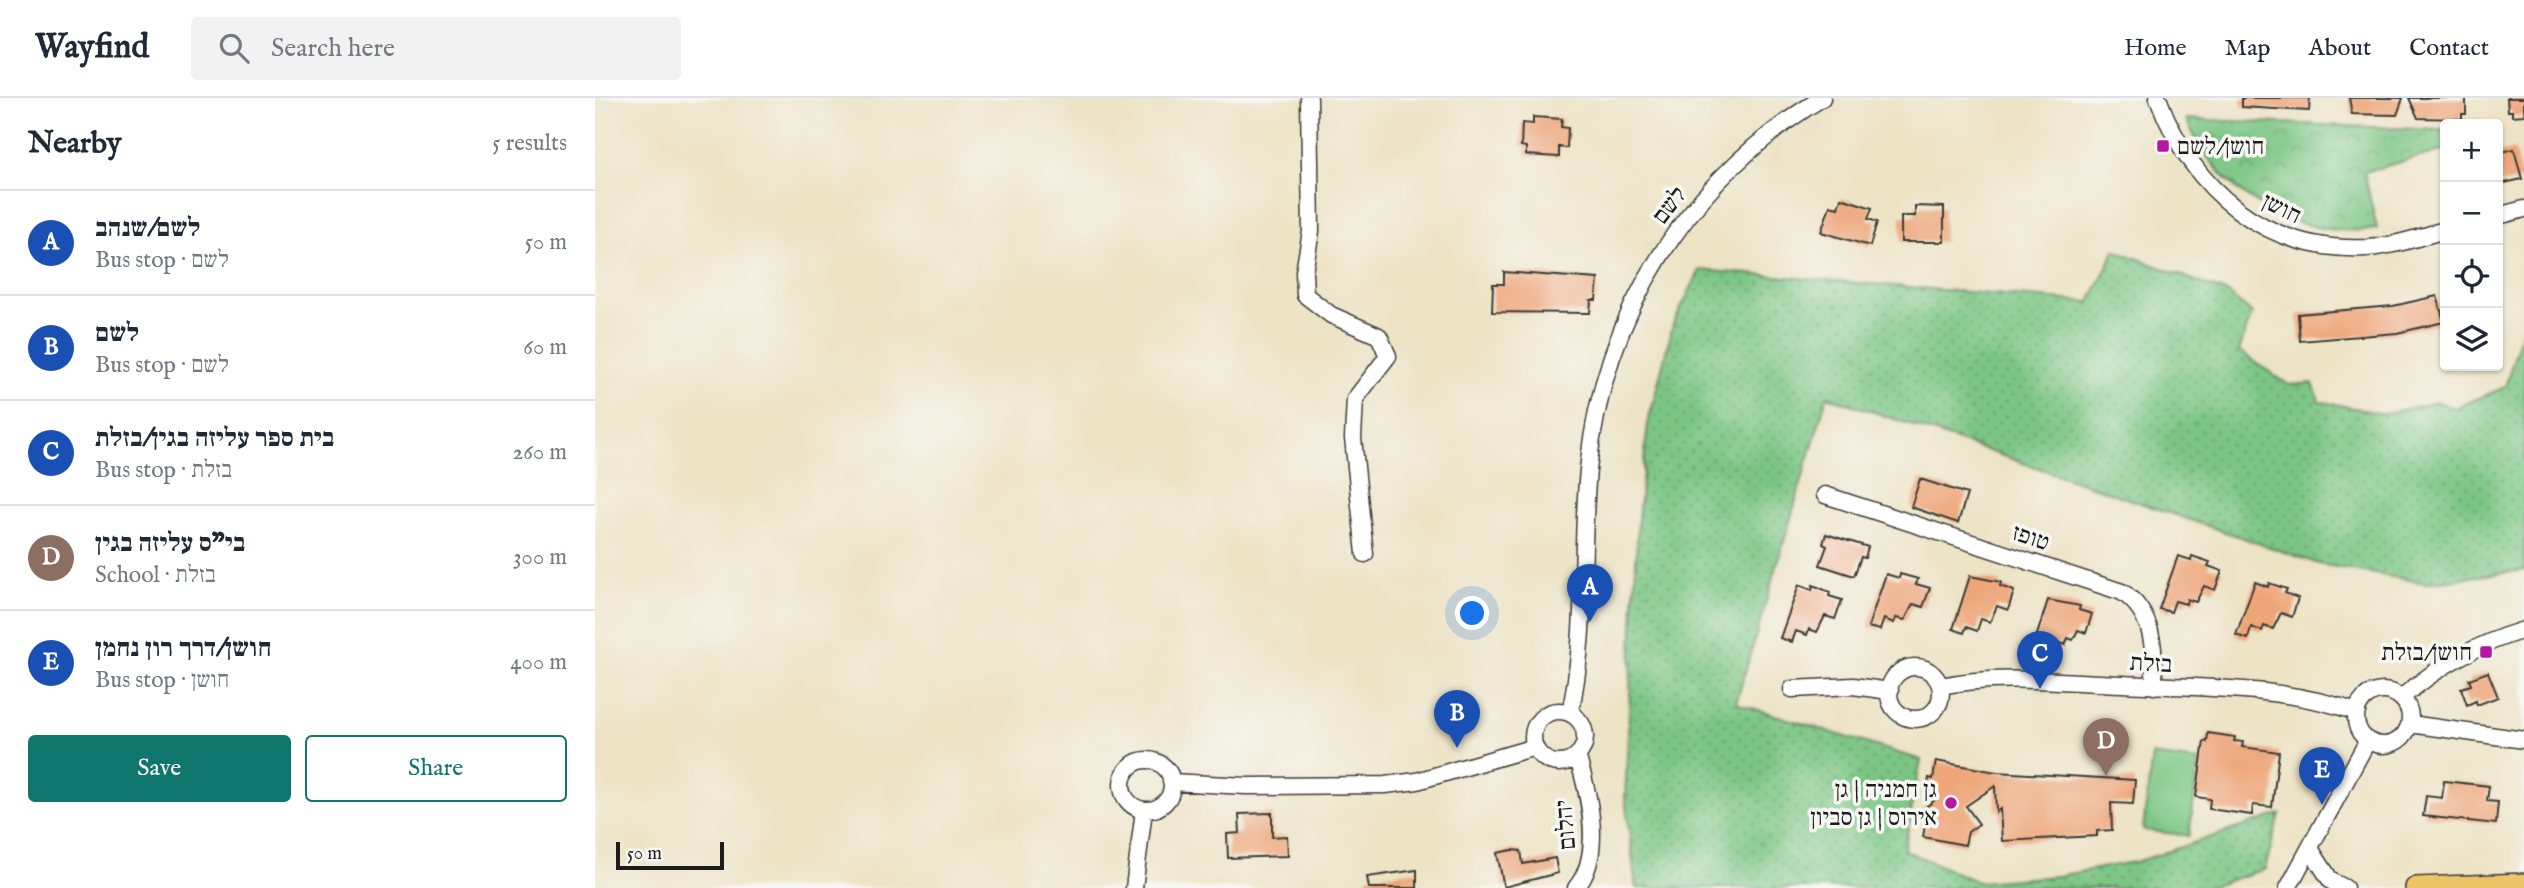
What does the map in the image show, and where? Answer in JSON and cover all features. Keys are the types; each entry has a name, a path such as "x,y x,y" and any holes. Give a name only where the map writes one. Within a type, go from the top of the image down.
{"main road":[{"path":"2416,888 2524,884"}],"street":[{"path":"1309,98 1311,231 1304,272 1305,295 1331,315 1379,336 1388,356 1355,399 1353,438 1366,554"},
{"name":"לשם","path":"1570,713 1583,639 1586,505 1593,426 1600,392 1625,319 1666,247 1702,198 1763,138 1822,98"},
{"name":"חושן","path":"2158,98 2187,157 2209,186 2230,205 2275,232 2311,244 2369,248 2440,231"},
{"path":"2503,215 2524,209"},
{"name":"טופז","path":"1825,495 2122,592 2132,599 2147,621 2154,653 2154,686"},
{"path":"2401,698 2453,659 2488,641 2524,630"},
{"path":"1918,667 1935,675 1940,686 1940,702 1933,713 1915,719 1898,712 1890,700 1890,691 1898,674 1918,667"},
{"name":"בזלת","path":"1940,686 1998,678 2154,686 2282,694 2357,712"},
{"path":"1792,689 1853,686 1890,691"},
{"path":"2378,692 2394,693 2401,698 2409,709 2410,724 2396,741 2382,745 2368,740 2358,728 2357,712 2364,699 2378,692"},
{"path":"1552,711 1570,713 1584,729 1583,748 1577,755 1559,763 1547,760 1535,747 1534,730 1541,717 1552,711"},
{"path":"2410,724 2524,740"},
{"path":"2288,888 2311,850 2368,740"},
{"path":"1171,782 1232,786 1384,785 1417,781 1535,747"},
{"name":"יהלום","path":"1576,888 1585,877 1591,858 1586,795 1577,755"},
{"path":"1153,761 1167,771 1171,782 1166,801 1158,807 1144,810 1126,799 1122,789 1126,770 1134,763 1153,761"},
{"path":"1134,888 1144,810"},
{"path":"2311,850 2332,881 2345,888"}],"green space":[{"path":"2186,119 2440,130 2440,151 2364,172 2377,229 2317,227 2289,219 2263,207 2239,190 2218,170"},
{"path":"2115,250 2225,292 2252,313 2239,351 2289,385 2313,383 2319,401 2384,414 2437,402 2455,408 2505,387 2524,324 2524,570 2426,583 2319,564 1827,396 1736,703 1921,760 1904,850 1978,882 2057,876 2139,861 2280,814 2265,869 2207,888 1636,888 1625,797 1638,519 1648,423 1673,324 1700,270 2090,302"},
{"path":"2152,755 2199,761 2189,836 2143,830"}],"building":[{"path":"2242,98 2310,98 2309,111 2242,107"},
{"path":"2349,98 2403,98 2397,115 2352,114"},
{"path":"2409,98 2466,98 2466,114 2462,114 2462,119 2418,118"},
{"path":"2507,98 2524,98 2524,115 2512,116 2512,111 2508,111"},
{"path":"1533,117 1562,119 1561,127 1568,128 1567,148 1559,147 1559,157 1526,155 1526,147 1521,146 1522,123 1533,124"},
{"path":"2514,149 2522,179 2503,183 2503,152"},
{"path":"1841,198 1872,208 1868,219 1877,222 1870,246 1821,232 1830,206 1838,208"},
{"path":"1915,206 1944,207 1944,242 1901,242 1901,216 1915,216"},
{"path":"1504,272 1598,279 1596,300 1591,300 1590,313 1492,312 1493,284 1504,284"},
{"path":"2437,296 2440,323 2397,333 2300,341 2298,314 2393,306"},
{"path":"1920,479 1967,494 1958,523 1911,507"},
{"path":"1826,534 1868,547 1854,576 1820,565 1827,546 1823,544"},
{"path":"2178,556 2191,560 2192,556 2210,562 2208,566 2222,571 2215,590 2204,586 2196,602 2187,599 2186,604 2175,601 2171,612 2159,609"},
{"path":"1886,574 1899,578 1900,574 1918,579 1916,584 1930,588 1923,607 1913,604 1905,620 1896,618 1894,623 1884,619 1880,630 1868,627"},
{"path":"1970,576 2001,582 2000,586 2014,591 2008,610 1997,606 1990,622 1981,619 1977,631 1966,627 1964,633 1953,629"},
{"path":"2255,582 2268,587 2269,583 2287,589 2285,593 2298,598 2292,617 2281,613 2273,629 2264,626 2262,631 2251,627 2248,639 2236,635"},
{"path":"1799,585 1812,590 1813,585 1830,592 1829,596 1842,600 1835,619 1825,616 1817,632 1809,629 1807,635 1796,631 1792,642 1780,638"},
{"path":"2048,600 2080,606 2079,610 2092,614 2086,633 2078,630 2073,640 2068,638 2065,645 2059,643 2058,647 2036,638"},
{"path":"2488,672 2498,697 2477,705 2476,701 2467,705 2461,688 2471,685 2469,679"},
{"path":"2208,733 2235,737 2234,741 2243,742 2242,747 2279,752 2272,807 2253,805 2252,815 2209,809 2210,799 2196,797 2204,741 2207,742"},
{"path":"1936,761 1996,772 2135,780 2133,804 2111,803 2112,830 2097,831 2097,836 2002,841 2000,809 1996,812 1995,786 1966,806 1979,824 1968,832 1965,845 1923,837 1926,820 1921,819 1923,809 1935,800 1927,788 1929,778 1933,779"},
{"path":"2444,781 2489,786 2487,801 2498,802 2496,824 2423,816 2426,796 2442,798"},
{"path":"1272,813 1272,837 1287,836 1288,856 1228,858 1227,834 1240,833 1239,814"},
{"path":"1521,851 1523,864 1555,858 1558,873 1504,887 1497,853"},
{"path":"1417,870 1417,888 1369,888 1367,877"}],"place":[{"name":"חושן/לשם","path":"2163,146"},
{"name":"לשם/שנהב","path":"1590,622"},
{"name":"חושן/בזלת","path":"2486,652"},
{"name":"בית ספר עליזה בגין/בזלת","path":"2040,689"},
{"name":"לשם","path":"1457,748"},
{"name":"בי\"ס עליזה בגין","path":"2106,776"},
{"name":"גן חמניה | גן אירוס | גן סביון","path":"1951,803"},
{"name":"חושן/דרך רון נחמן","path":"2322,805"}]}
